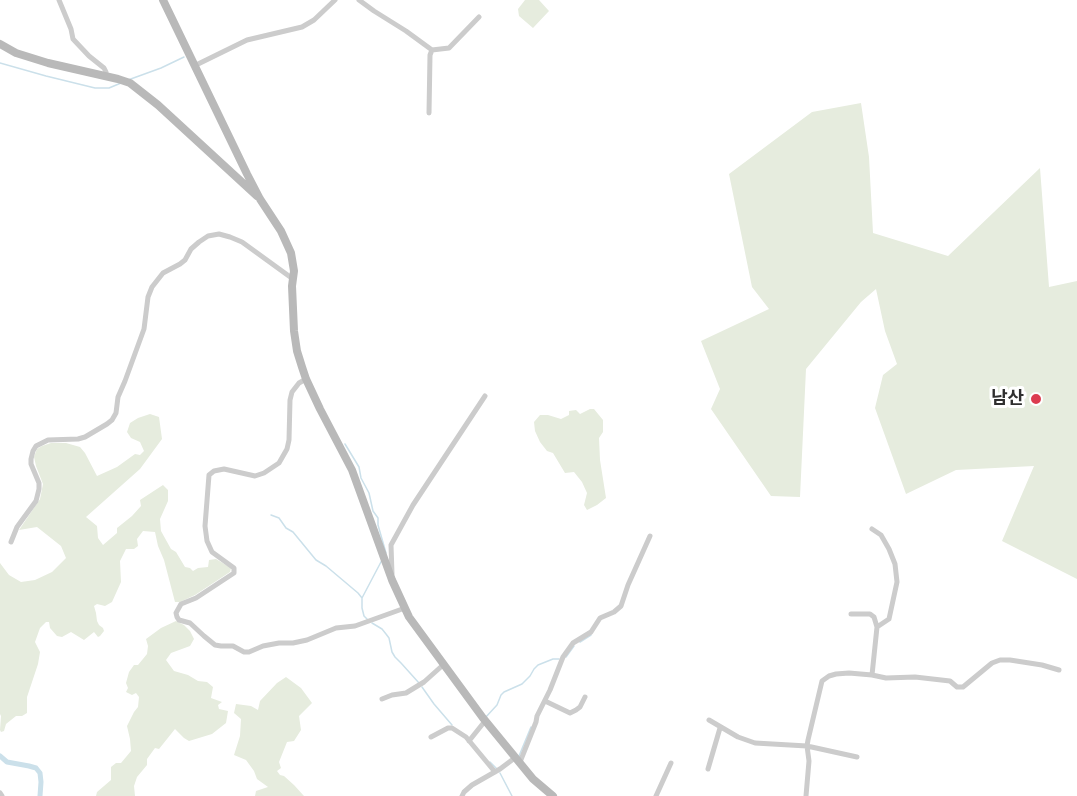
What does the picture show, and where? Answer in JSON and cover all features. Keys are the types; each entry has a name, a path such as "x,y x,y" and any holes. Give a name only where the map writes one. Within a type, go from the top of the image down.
{"main road":[{"path":"163,0 260,199 286,241 294,263 292,286 294,331 297,351 306,379 352,470 392,580 409,617 484,720 532,778 553,796"},
{"path":"0,44 16,53 77,71 130,83 158,105 260,199"}],"street":[{"path":"59,0 73,39 104,68 106,77"},
{"path":"194,66 247,40 307,25 335,0"},
{"path":"359,0 432,50 449,48 479,16"},
{"path":"429,113 432,50"},
{"path":"11,542 17,527 36,501 39,483 31,459 36,446 48,440 85,437 107,424 116,413 118,397 144,329 148,297 152,287 163,273 185,260 191,249 199,242 208,236 219,234 242,242 293,279"},
{"path":"306,379 299,383 292,392 289,411 289,440 279,463 255,476 224,469 214,471 209,475 205,526 207,540 212,552 235,570 232,575 196,598 182,604 176,613 177,617 179,620 190,623 215,645 233,646 249,652 263,646 307,640 336,628 355,626 405,608"},
{"path":"392,580 391,545 414,505 485,396"},
{"path":"872,529 881,535 889,549 895,564 897,582 889,619 877,627"},
{"path":"462,796 472,785 517,759 563,659 573,643 591,632 600,618 621,606 650,536"},
{"path":"852,614 870,614 874,617 877,627 872,675"},
{"path":"806,796 809,761 807,746 822,681 829,676 849,673 886,678 915,677 950,681 957,687 963,687 992,663 1000,660 1042,665 1059,670"},
{"path":"382,699 406,693 424,682 443,665"},
{"path":"545,701 570,712 580,707 585,697"},
{"path":"470,741 484,720"},
{"path":"708,720 738,737 755,743 807,746 857,757"},
{"path":"432,737 452,728 470,741 498,771"},
{"path":"708,769 720,728"},
{"path":"656,796 671,763"}],"shaded area":[{"path":"525,0 539,0 549,11 533,28 519,16 518,9"},
{"path":"861,103 869,157 873,233 948,256 1040,168 1049,287 1077,281 1077,579 1002,541 1034,466 956,470 906,494 875,408 883,375 897,364 885,331 876,289 861,302 806,369 800,497 771,496 711,409 720,389 701,341 769,309 752,287 729,174 812,112"},
{"path":"594,409 603,420 603,432 599,438 606,498 587,510 584,505 587,493 582,482 574,472 565,473 553,453 547,451 535,431 534,422 540,415 561,419 569,415 569,411 576,410 580,414"},
{"path":"150,414 159,417 162,439 140,469 86,517 97,526 98,538 103,545 117,533 117,528 141,506 140,500 163,485 168,490 168,501 160,519 161,531 171,549 176,552 185,567 193,571 208,567 209,560 216,559 231,568 230,572 195,595 175,602 155,532 143,531 137,539 138,546 134,549 126,549 120,561 121,582 112,602 105,606 97,604 94,606 97,621 104,631 100,636 98,637 94,632 84,640 71,632 62,637 57,636 50,628 49,622 40,628 35,642 40,652 27,697 27,713 16,716 6,724 4,731 1,732 0,563 9,575 21,582 35,580 52,572 66,558 61,546 37,527 19,530 40,499 43,484 34,457 37,449 51,443 66,443 80,447 97,476 144,451 140,442 131,438 127,432 130,423"},
{"path":"176,621 190,631 194,639 190,646 171,653 166,660 174,671 198,681 207,682 213,687 211,698 222,702 218,705 219,709 228,711 226,723 212,734 189,741 175,729 159,749 155,748 147,759 147,765 137,777 134,786 135,796 96,796 97,792 111,780 111,767 116,763 121,763 131,751 127,726 138,707 139,697 136,693 132,695 126,692 129,672 147,654 146,639"},
{"path":"286,677 301,688 312,703 299,716 301,730 294,741 287,742 279,762 281,768 277,771 304,796 255,796 256,791 268,787 257,779 246,760 234,755 240,736 241,719 234,713 236,704 251,706 258,710 260,701"}],"waterway":[{"path":"128,80 184,57"},
{"path":"0,63 95,88 109,88 121,83"},
{"path":"345,444 359,467 361,478 369,493 373,511 378,518 386,553"},
{"path":"271,515 279,518 316,560 362,598"},
{"path":"368,620 364,616 362,598 382,560"},
{"path":"372,623 386,634 395,657 419,683"},
{"path":"580,642 591,635"},
{"path":"566,657 574,646"},
{"path":"485,718 497,705 504,692 522,684 538,665 559,659"},
{"path":"422,687 452,725"},
{"path":"519,756 531,727"},
{"path":"0,756 7,762 36,768 40,773 40,796"},
{"path":"490,762 497,769"},
{"path":"500,773 512,796"}],"place":[{"name":"남산","path":"1036,399"}]}
